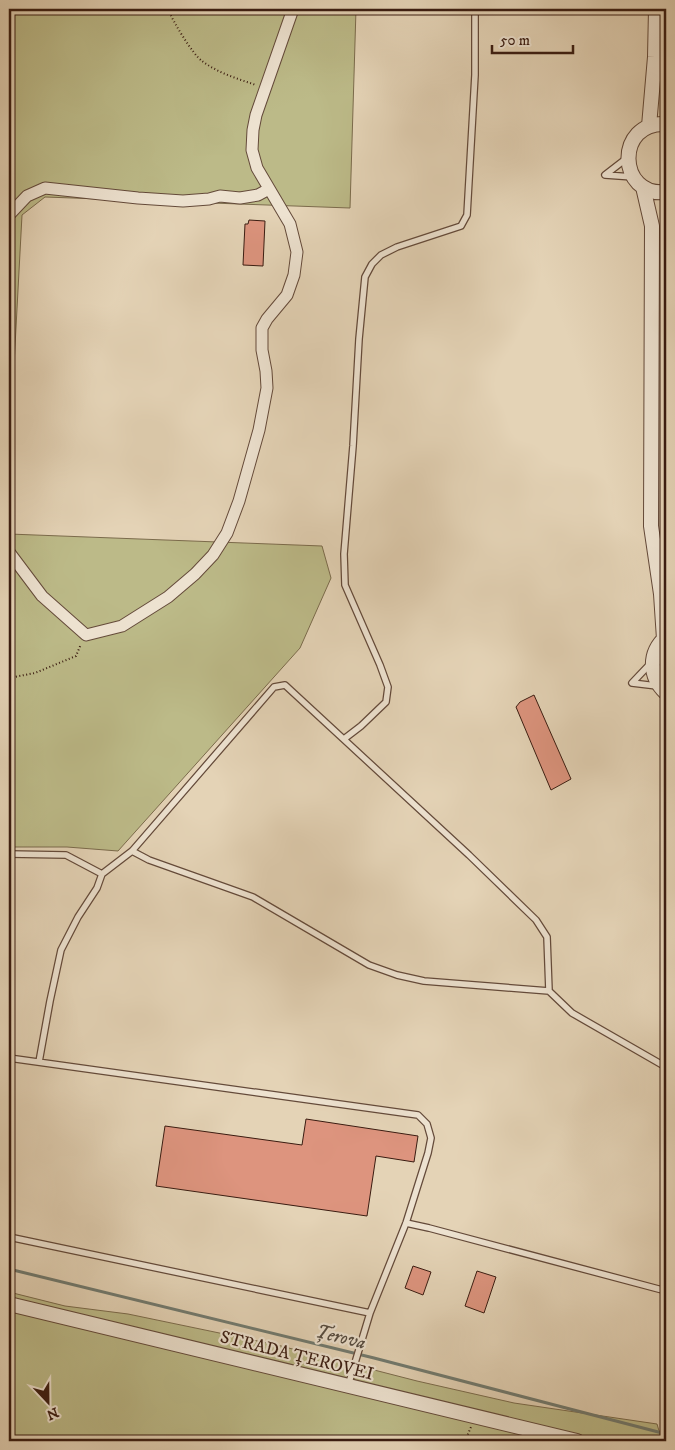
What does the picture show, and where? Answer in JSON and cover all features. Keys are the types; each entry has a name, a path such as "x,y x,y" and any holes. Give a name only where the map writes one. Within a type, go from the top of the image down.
{"street":[{"path":"9,552 42,596 86,635 122,626 168,597 195,574 212,555 227,533 239,501 259,430 266,388 262,328 287,295 294,275 297,252 290,224 257,168 252,150 253,130 265,88 293,9"},
{"path":"649,126 655,57 656,9"},
{"path":"663,690 655,679 652,662 654,653 665,638 651,526 652,226 638,182 629,168 628,158 629,148 640,131 649,126 666,124"},
{"path":"638,182 652,191 666,192"},
{"path":"9,216 27,196 45,188 138,198 183,200 209,199 220,196 240,198 258,195 269,189"},
{"name":"STRADA ȚEROVEI","path":"9,1304 577,1441"}],"lane":[{"path":"344,738 361,726 386,702 388,687 345,585 344,554 365,277 372,264 381,255 397,247 461,226 467,215 475,76 475,9"},
{"path":"628,158 605,175 638,182"},
{"path":"652,662 632,683 663,690"},
{"path":"39,1062 61,950 78,917 98,888 102,874 132,851 274,687 285,685 344,738 536,920 547,937 549,991"},
{"path":"132,851 149,860 253,897 370,965 397,975 424,981 549,991 572,1013 666,1067"},
{"path":"9,854 66,855 102,874"},
{"path":"9,1058 418,1115 427,1124 431,1138 428,1153 406,1223 370,1313 348,1386"},
{"path":"406,1223 666,1291"},
{"path":"9,1237 370,1313"}],"path":[{"path":"168,9 173,22 200,61 233,78 265,88"},
{"path":"9,678 35,673 76,656 86,635"},
{"path":"465,1441 475,1417"}],"shaded area":[{"path":"9,9 356,9 350,208 45,197 22,215 9,459"},
{"path":"9,534 322,546 331,578 300,648 118,851 67,847 9,847"},
{"path":"9,1292 65,1306 128,1314 277,1345 417,1381 514,1403 657,1424 662,1441 9,1441"}],"building":[{"path":"249,220 265,221 263,266 243,265 245,224 248,224"},
{"path":"534,695 571,779 551,790 516,707 520,702"},
{"path":"306,1119 418,1136 414,1162 376,1156 367,1216 156,1186 165,1126 302,1145"},
{"path":"413,1266 431,1272 423,1295 405,1288"},
{"path":"477,1271 496,1277 484,1313 465,1306"}],"waterway":[{"name":"Țerova","path":"9,1269 374,1358 666,1434"}]}
